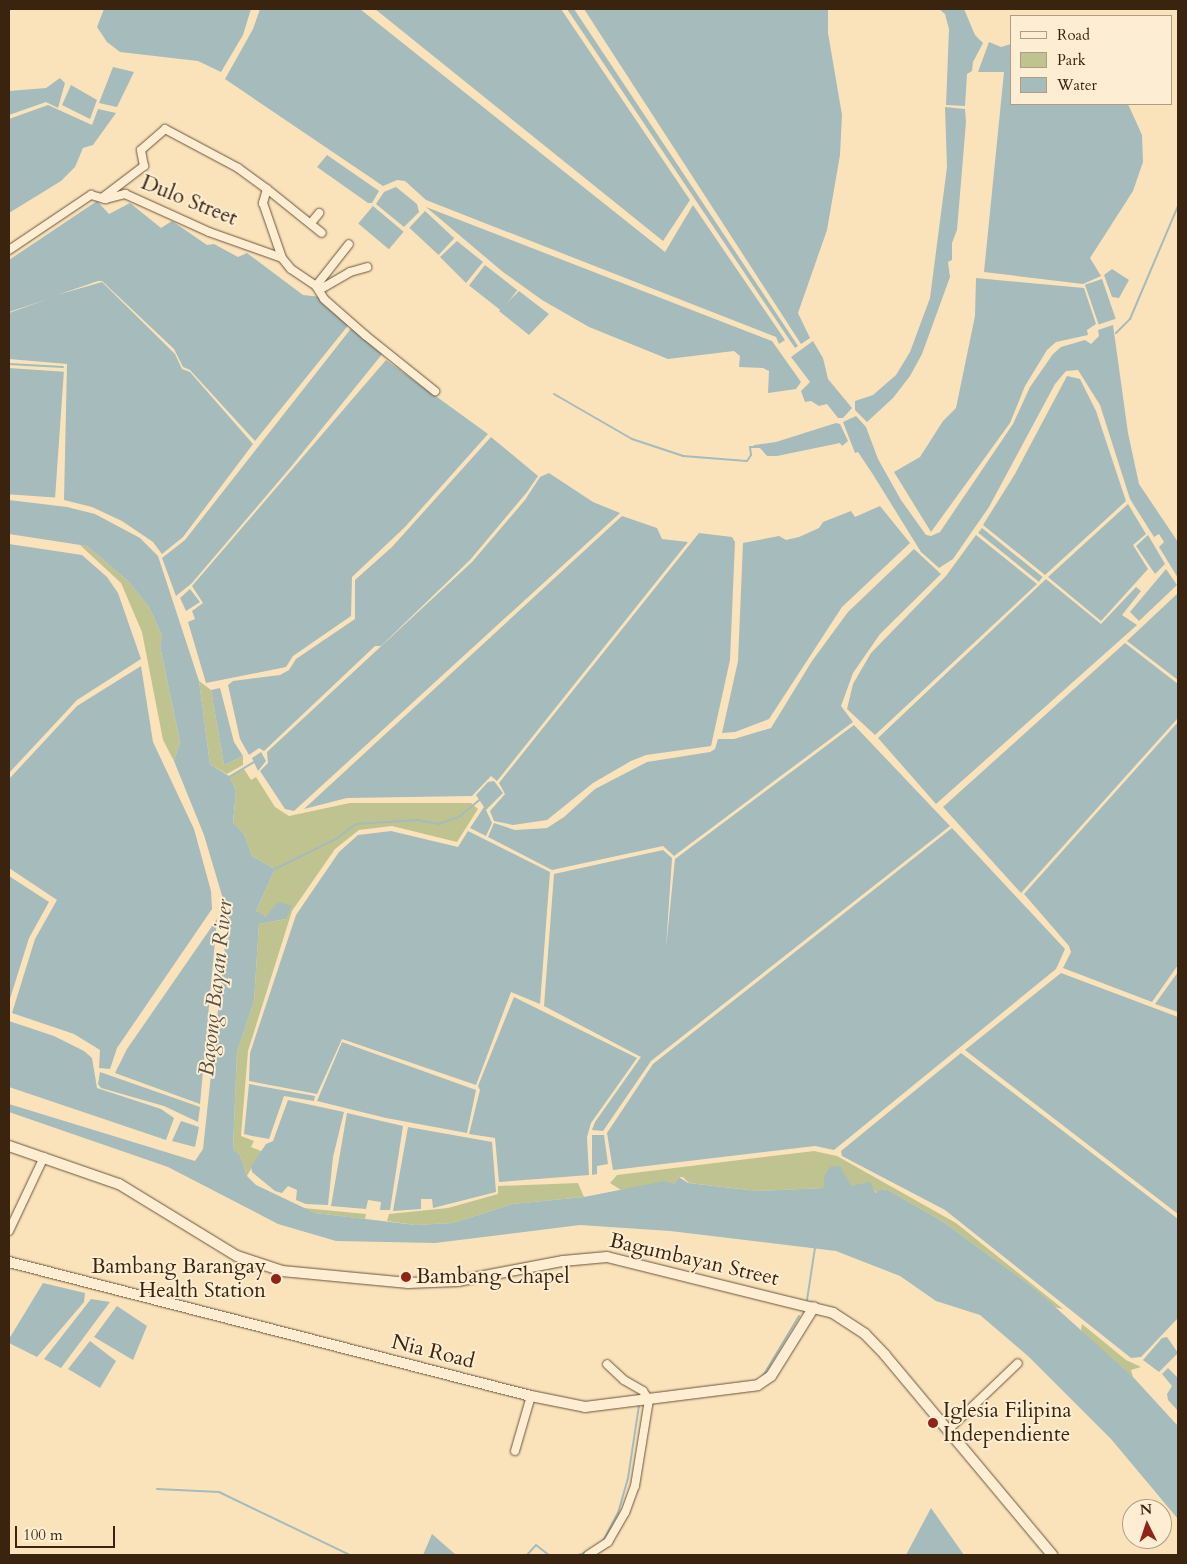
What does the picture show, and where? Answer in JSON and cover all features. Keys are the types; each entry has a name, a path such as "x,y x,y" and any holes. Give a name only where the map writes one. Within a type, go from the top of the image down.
{"main road":[{"name":"Bagumbayan Street","path":"9,1146 119,1184 237,1256 282,1271 408,1283 458,1281 563,1261 607,1257 833,1313 865,1334 949,1429 1052,1555"},
{"name":"Nia Road","path":"9,1262 531,1396 585,1407 748,1388 764,1381 814,1307"}],"street":[{"path":"102,198 144,166 141,150 164,129 238,168 322,233"},
{"path":"267,189 263,203 282,258 291,269 318,288 324,299 435,391"},
{"name":"Dulo Street","path":"9,250 91,195 102,198 129,195 209,232 282,258"},
{"path":"311,223 318,213"},
{"path":"318,288 349,244"},
{"path":"318,288 350,272 367,268"},
{"path":"9,1231 44,1157"},
{"path":"949,1429 1018,1363"},
{"path":"588,1555 608,1542 625,1513 635,1486 649,1400 643,1391 607,1364"},
{"path":"515,1451 531,1396"}],"green space":[{"path":"80,545 87,546 128,581 149,607 162,636 160,646 180,742 174,761 163,740 142,632 121,583"},
{"path":"199,681 211,690 224,765 243,756 243,765 227,774 210,764"},
{"path":"244,769 251,780 256,777 275,807 289,816 350,803 471,803 478,809 457,842 392,826 359,830 335,849 292,911 248,1051 241,1136 254,1141 251,1147 261,1151 247,1176 240,1155 233,1149 237,1052 254,1001 259,924 286,919 259,916 256,911 275,869 252,856 244,834 233,824 236,790 229,776"},
{"path":"814,1151 837,1156 956,1223 1063,1309 1054,1307 1034,1288 942,1221 888,1190 881,1189 877,1193 871,1186 758,1191 689,1183 683,1177 679,1177 674,1184 621,1190 610,1183 617,1175"},
{"path":"578,1183 584,1197 512,1204 453,1223 416,1225 387,1221 389,1214 448,1208 498,1194 498,1186"},
{"path":"303,1208 366,1214 365,1219 315,1213"},
{"path":"1082,1324 1126,1360 1141,1367 1131,1370 1133,1377 1089,1340 1081,1330"}],"water":[{"path":"104,9 251,9 243,35 221,72 198,61 120,52 107,42 97,27"},
{"path":"260,9 360,9 665,252 693,205 785,340 779,344 776,337 426,200 405,181 397,180 383,186 225,79 253,29"},
{"path":"375,9 561,9 690,200 663,241"},
{"path":"567,9 574,9 798,346 795,348"},
{"path":"584,9 828,9 828,33 842,115 840,155 827,230 798,313 810,338 801,344"},
{"path":"939,9 964,9 975,35 983,43 973,62 972,71 967,74 965,106 946,105 949,29 945,14"},
{"path":"989,42 1001,47 1010,44 1010,105 1128,105 1142,135 1143,162 1133,191 1090,258 1101,276 1083,284 984,272 1004,72 978,72"},
{"path":"113,67 134,72 117,107 99,103"},
{"path":"60,78 65,83 58,108 46,102 9,115 9,91 46,88"},
{"path":"71,85 97,100 90,119 62,105"},
{"path":"48,105 92,125 98,109 116,113 93,145 83,148 75,167 61,181 9,213 9,119"},
{"path":"945,107 965,109 966,122 957,230 952,243 952,260 948,262 950,277 922,354 910,376 893,398 867,422 855,410 855,401 873,395 896,375 910,352 930,298 947,167"},
{"path":"327,155 379,191 372,203 368,203 317,167"},
{"path":"396,187 417,204 419,212 404,227 376,204 384,192"},
{"path":"97,201 109,214 130,203 161,228 172,221 207,245 214,244 238,257 247,253 303,295 321,297 350,323 255,441 190,370 183,367 174,349 102,281 57,295 102,282 175,354 182,369 190,372 253,444 183,537 162,554 153,542 122,521 92,507 64,500 67,364 9,359 9,313 48,299 9,312 9,260"},
{"path":"373,206 404,232 389,249 358,224"},
{"path":"426,207 772,341 801,382 796,389 768,393 769,371 763,368 739,367 740,356 734,351 668,359 589,327 542,300 503,272"},
{"path":"425,211 454,238 439,255 409,228"},
{"path":"457,241 483,262 466,283 440,257"},
{"path":"485,265 517,290 501,311 469,285"},
{"path":"1112,269 1129,280 1119,298 1112,297 1104,275"},
{"path":"976,278 1084,288 1096,324 1087,330 1088,335 1056,342 1047,350 1025,386 1010,423 931,532 894,472 920,457 943,421 956,408 975,316"},
{"path":"1102,279 1116,319 1099,325 1085,285"},
{"path":"519,291 549,314 529,335 499,311"},
{"path":"1113,325 1128,433 1139,484 1178,542 1178,578 1159,547 1164,542 1159,534 1154,537 1130,499 1100,405 1078,370 1066,371 1055,384 989,507 953,559 939,568 921,552 858,452 855,453 843,422 856,416 866,427 878,459 901,500 926,535 931,536 940,532 1013,424 1030,387 1053,354 1061,347 1085,340 1091,344 1099,336 1098,330"},
{"path":"353,326 383,353 290,468 192,583 176,596 162,558 185,540"},
{"path":"813,341 823,358 828,379 852,408 843,418 838,418 827,404 819,406 811,401 805,402 801,391 810,382 791,357"},
{"path":"386,360 488,434 405,527 352,577 351,616 293,656 286,667 206,683 188,622 195,619 192,611 203,603 192,586"},
{"path":"9,368 64,372 55,498 9,494"},
{"path":"1067,376 1080,379 1096,411 1126,501 1045,575 983,525 1015,474"},
{"path":"836,423 840,424 848,441 842,446 840,443 777,456 767,456 760,448 754,448 754,445 776,442"},
{"path":"491,437 538,476 527,492 470,560 381,646 375,646 264,751 259,748 249,755 240,739 228,685 233,681 280,675 289,670 296,659 355,619 355,580 392,547"},
{"path":"549,473 593,502 620,513 294,811 285,809 260,771 268,763 267,752 472,562 525,500 540,477"},
{"path":"9,500 67,507 95,514 140,538 158,556 199,681 210,764 229,776 236,790 233,823 244,834 252,856 275,869 256,911 266,917 278,902 292,906 286,919 259,924 254,1001 237,1052 233,1149 240,1155 247,1176 256,1185 315,1213 416,1225 453,1223 512,1204 584,1197 665,1181 674,1184 679,1177 688,1183 758,1191 824,1188 824,1176 830,1167 840,1166 851,1186 870,1182 876,1193 881,1189 888,1190 942,1221 1034,1288 1133,1377 1178,1426 1178,1519 1172,1512 1172,1499 1161,1499 1111,1439 1029,1357 980,1315 936,1301 900,1276 836,1251 670,1231 580,1225 435,1243 336,1241 278,1224 168,1167 9,1112 9,1104 195,1161 203,1149 227,927 226,909 204,835 174,761 180,742 160,646 162,636 149,607 128,581 87,546 9,534"},
{"path":"1128,504 1146,534 1133,545 1148,569 1101,621 1048,577"},
{"path":"880,506 910,543 842,607 769,719 735,732 722,733 738,661 743,543 779,536 786,540 799,537 819,528 823,522 851,511 855,517"},
{"path":"622,516 657,528 662,539 688,542 497,781 491,776 472,796 347,798 304,809"},
{"path":"982,528 1043,577 1039,582 978,533"},
{"path":"699,533 732,537 735,542 730,660 711,746 646,755 631,761 593,783 547,820 513,825 494,821 490,811 505,794 499,783"},
{"path":"976,535 1037,584 875,735 847,709 853,684 871,653 946,576"},
{"path":"1148,535 1165,564 1155,574 1136,546"},
{"path":"9,544 82,555 107,577 118,593 141,659 77,700 9,773"},
{"path":"914,549 941,574 880,634 853,673 841,706 853,722 674,856 663,846 552,870 488,837 494,823 515,830 547,828 564,817 595,789 647,762 710,752 715,749 718,739 734,739 771,728 812,661 848,612"},
{"path":"1166,569 1177,585 1139,621 1130,612"},
{"path":"1046,579 1101,624 1136,587 1141,591 1122,615 1137,625 936,804 878,738"},
{"path":"190,589 200,602 186,611 180,598"},
{"path":"1178,593 1178,680 1127,641"},
{"path":"1125,643 1178,684 1178,718 1021,893 943,807"},
{"path":"141,666 153,742 194,829 211,891 212,909 117,1048 110,1069 99,1068 100,1050 74,1034 12,1013 35,939 57,900 9,868 9,779 77,706"},
{"path":"220,688 234,742 243,756 224,765 211,690"},
{"path":"1178,722 1178,965 1152,1002 1063,968 1071,952 1069,946 1024,894"},
{"path":"854,725 950,826 651,1061 603,1131 592,1130 595,1122 641,1057 544,1006 554,874 663,850 672,858 666,948 675,859"},
{"path":"261,752 266,761 258,771 252,758"},
{"path":"494,781 503,793 486,810 492,823 486,836 470,828 484,807 476,795 488,782"},
{"path":"952,828 1065,949 1056,969 834,1150 815,1146 613,1170 607,1133 653,1064"},
{"path":"391,831 458,847 468,831 550,872 540,1004 511,992 476,1085 342,1039 317,1094 249,1081 250,1053 296,915 339,852 358,835"},
{"path":"9,876 49,902 29,938 9,1002"},
{"path":"217,919 200,1104 115,1073 127,1049"},
{"path":"1178,972 1178,1012 1155,1004"},
{"path":"1061,973 1178,1017 1178,1214 965,1050"},
{"path":"514,997 637,1058 591,1123 587,1137 589,1175 499,1182 495,1138 469,1134 480,1090 478,1086"},
{"path":"9,1021 54,1036 84,1051 92,1058 97,1088 161,1109 174,1118 166,1140 9,1087"},
{"path":"342,1042 476,1090 467,1133 386,1118 317,1101"},
{"path":"961,1053 1178,1219 1178,1318 1141,1357 1131,1358 945,1210 842,1156 841,1151"},
{"path":"100,1072 200,1107 198,1122 164,1106 101,1088 98,1084"},
{"path":"249,1084 315,1096 314,1101 284,1096 269,1139 244,1134"},
{"path":"288,1100 344,1112 333,1157 328,1205 306,1204 296,1200 297,1190 288,1186 282,1193 275,1191 252,1172 251,1166 266,1144 273,1141"},
{"path":"347,1113 403,1126 390,1210 380,1210 381,1202 368,1200 366,1209 331,1206"},
{"path":"181,1121 199,1127 195,1147 172,1141"},
{"path":"408,1127 492,1142 496,1192 433,1208 432,1199 421,1199 421,1209 393,1211"},
{"path":"592,1135 604,1135 608,1164 597,1166 597,1174 592,1175"},
{"path":"43,1283 85,1293 84,1302 37,1357 9,1343 9,1339"},
{"path":"91,1299 110,1302 61,1368 44,1359"},
{"path":"117,1306 147,1326 133,1360 94,1337"},
{"path":"1167,1337 1178,1353 1159,1372 1143,1360 1162,1338"},
{"path":"90,1341 116,1361 100,1388 68,1369"},
{"path":"1168,1368 1178,1378 1178,1411 1168,1400 1167,1394 1172,1386 1162,1374"},
{"path":"931,1508 964,1555 906,1555"},
{"path":"432,1534 456,1555 423,1555"}],"waterway":[{"path":"1178,46 1178,54"},
{"path":"1116,333 1130,319 1178,206"},
{"path":"9,364 63,367"},
{"path":"554,394 632,439 683,456 747,461 751,455 750,447 755,447"},
{"path":"229,777 254,762"},
{"path":"275,869 336,839 356,824 417,820 439,824 459,817 482,798"},
{"path":"807,1300 815,1248"},
{"path":"763,1376 799,1316"},
{"path":"603,1541 618,1513 628,1478 639,1405"},
{"path":"157,1489 219,1492 350,1555"},
{"path":"527,1555 536,1545 549,1555"},
{"path":"578,1555 587,1552"}],"place":[{"name":"Bambang Chapel","path":"406,1277"},
{"name":"Bambang Barangay Health Station","path":"276,1279"},
{"name":"Iglesia Filipina Independiente","path":"933,1423"}],"water label":[{"name":"Bagong Bayan River","path":"216,988"}]}
